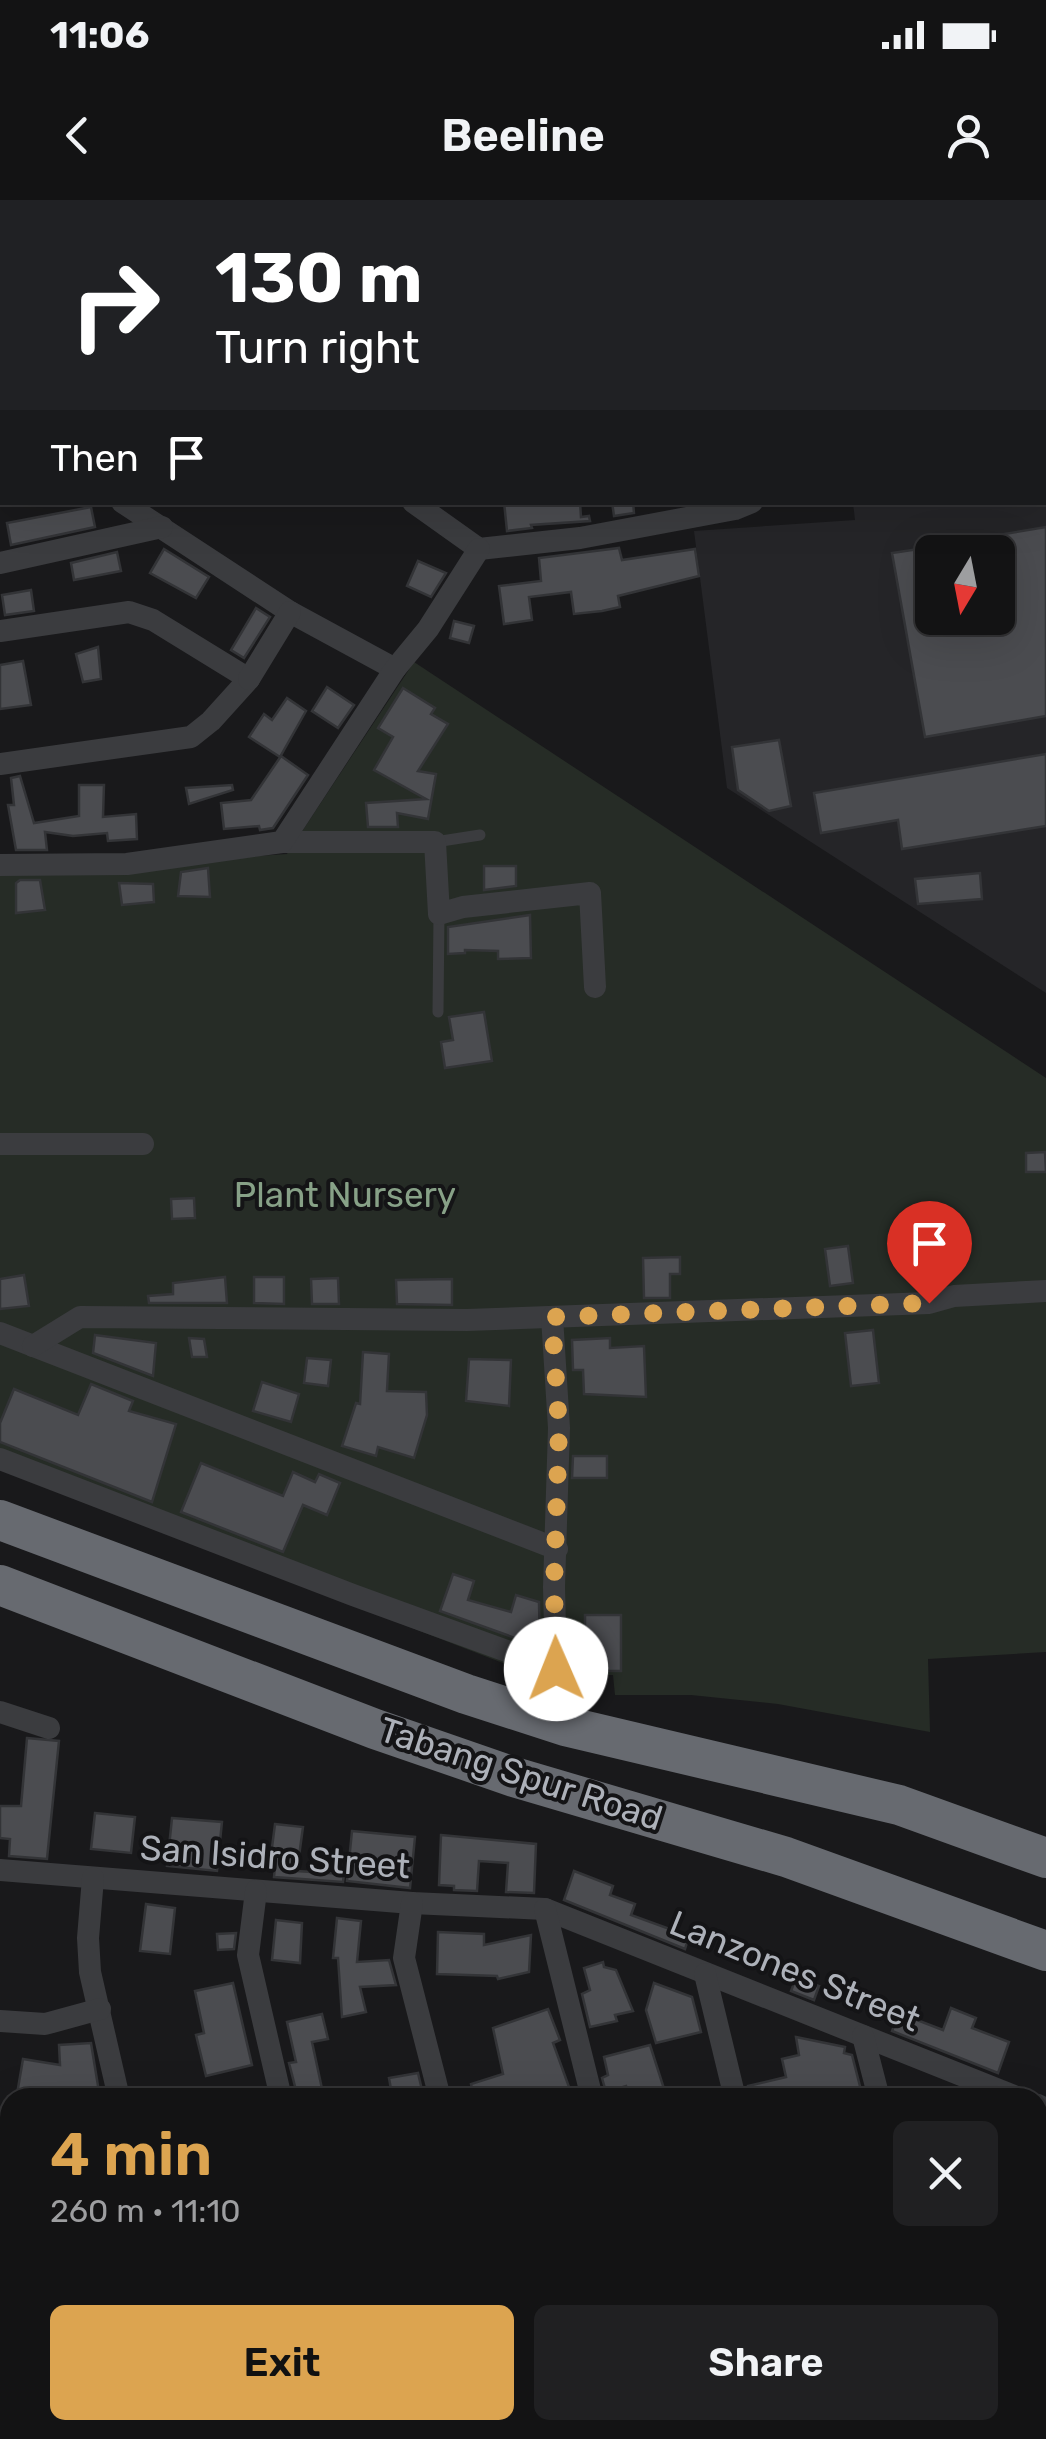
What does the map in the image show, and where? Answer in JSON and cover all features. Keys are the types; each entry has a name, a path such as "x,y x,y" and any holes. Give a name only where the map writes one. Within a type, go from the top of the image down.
{"highway":[{"name":"Tabang Spur Road","path":"0,1520 482,1700 565,1726 898,1805 1046,1858"},
{"name":"Tabang Spur Road","path":"0,1585 375,1729 514,1776 786,1857 1046,1952"}],"street":[{"path":"127,505 290,612 395,668"},
{"path":"417,505 479,549 580,538 745,505"},
{"path":"0,563 162,527"},
{"path":"282,842 395,668 428,629 479,549"},
{"path":"0,631 129,612 153,620 248,679"},
{"path":"0,764 191,738 248,679 290,612"},
{"path":"0,865 128,864 282,842 435,842 439,914 590,893 595,987"},
{"path":"0,1144 143,1144"},
{"path":"33,1346 80,1317 467,1320 929,1303 954,1296 1046,1291"},
{"path":"0,1459 352,1596 556,1669 559,1428 552,1317"},
{"path":"0,1333 557,1549"},
{"path":"0,1712 48,1728"},
{"name":"San Isidro Street","path":"0,1870 412,1904 545,1909"},
{"path":"93,1878 88,1938 90,1972 117,2088"},
{"path":"256,1891 248,1955 278,2088"},
{"path":"412,1904 404,1958 437,2088"},
{"path":"545,1909 590,2088"},
{"name":"Lanzones Street","path":"545,1909 993,2088"},
{"path":"705,1974 732,2088"},
{"path":"0,2021 45,2024 100,2008"},
{"path":"862,2036 876,2088"}],"lane":[{"path":"435,842 480,835"},
{"path":"438,1012 439,914"}],"shaded area":[{"path":"853,505 1046,505 1046,993 727,788 694,531 855,520"}],"green space":[{"name":"Plant Nursery","path":"414,662 1046,1078 1046,1652 928,1659 930,1732 778,1704 691,1695 615,1695 613,1675 534,1675 0,1469 0,874 287,854"}],"building":[{"path":"504,505 580,505 581,517 589,516 590,521 531,525 532,528 507,531"},
{"path":"612,505 633,505 634,513 614,516"},
{"path":"91,507 95,527 11,545 7,523"},
{"path":"1046,527 1046,716 925,737 892,553 915,550 915,635 1015,635 1015,535 998,535"},
{"path":"619,548 622,560 695,549 699,576 618,596 620,607 602,611 574,614 571,592 529,597 532,620 504,624 499,586 541,581 539,558"},
{"path":"164,549 209,577 196,598 150,573"},
{"path":"117,552 121,571 74,580 71,563"},
{"path":"418,561 446,573 431,597 407,586"},
{"path":"31,590 34,611 5,615 2,595"},
{"path":"256,608 270,617 244,658 231,650"},
{"path":"454,621 474,626 469,643 450,638"},
{"path":"98,647 101,679 83,682 76,654"},
{"path":"23,661 31,705 0,709 0,665"},
{"path":"327,687 354,705 338,728 312,711"},
{"path":"403,688 435,708 431,714 448,724 418,771 436,774 428,819 397,813 398,827 368,827 366,803 426,799 374,770 393,737 378,728"},
{"path":"287,698 306,711 280,757 249,737 264,714 272,720"},
{"path":"779,740 791,806 769,811 738,790 732,747"},
{"path":"1046,754 1046,826 902,849 898,820 821,833 814,793"},
{"path":"281,756 308,775 273,828 224,829 221,803 251,800"},
{"path":"20,776 34,823 79,816 79,785 104,785 103,817 136,814 137,839 108,841 107,833 73,836 45,832 47,850 16,850 8,805 14,805 11,778"},
{"path":"232,785 233,790 189,804 186,788"},
{"path":"484,866 516,866 516,886 484,890"},
{"path":"208,868 210,897 178,896 181,872"},
{"path":"980,873 982,899 918,904 915,879"},
{"path":"40,880 45,910 16,913 16,883"},
{"path":"119,883 153,884 154,902 122,905"},
{"path":"530,915 531,958 498,959 498,951 448,954 448,927"},
{"path":"484,1012 492,1061 445,1068 441,1042 453,1040 449,1017"},
{"path":"1045,1152 1046,1172 1026,1172 1026,1153"},
{"path":"194,1198 195,1218 172,1219 171,1199"},
{"path":"848,1246 853,1283 830,1286 825,1249"},
{"path":"680,1257 680,1274 670,1274 670,1298 644,1298 643,1258"},
{"path":"24,1275 29,1306 0,1309 0,1279"},
{"path":"225,1277 227,1303 149,1303 148,1296 173,1294 173,1283"},
{"path":"254,1277 284,1277 284,1304 254,1303"},
{"path":"338,1278 339,1304 312,1304 311,1279"},
{"path":"452,1279 452,1305 397,1304 396,1280"},
{"path":"873,1330 879,1383 851,1386 845,1333"},
{"path":"95,1335 156,1343 153,1376 93,1353"},
{"path":"189,1338 204,1339 207,1357 192,1357"},
{"path":"610,1338 610,1348 644,1346 646,1397 584,1394 583,1370 573,1370 572,1340"},
{"path":"363,1352 389,1354 387,1391 426,1392 427,1415 414,1458 378,1447 376,1456 342,1446 356,1403 360,1404"},
{"path":"307,1358 331,1360 328,1386 304,1383"},
{"path":"469,1359 511,1360 509,1406 466,1401"},
{"path":"262,1382 299,1394 291,1422 253,1411"},
{"path":"91,1384 133,1401 129,1411 176,1424 152,1502 0,1442 0,1423 14,1389 78,1415"},
{"path":"573,1456 607,1456 607,1478 572,1478"},
{"path":"201,1463 283,1496 293,1472 315,1482 319,1474 340,1483 327,1515 303,1505 283,1552 181,1512"},
{"path":"453,1574 474,1581 468,1600 511,1612 516,1595 539,1602 540,1647 440,1611"},
{"path":"585,1615 621,1615 621,1671 585,1671"},
{"path":"27,1738 59,1741 47,1859 9,1856 10,1839 0,1838 0,1806 21,1806"},
{"path":"95,1813 135,1817 131,1853 91,1849"},
{"path":"172,1818 222,1822 217,1871 167,1866"},
{"path":"275,1824 303,1827 297,1871 344,1874 343,1882 274,1877 276,1856 271,1855"},
{"path":"352,1831 415,1837 410,1888 347,1881"},
{"path":"441,1835 536,1844 534,1893 506,1892 508,1863 479,1861 477,1891 439,1885"},
{"path":"574,1871 613,1886 610,1895 635,1904 631,1915 689,1936 685,1949 564,1900"},
{"path":"146,1904 175,1908 170,1954 140,1951"},
{"path":"337,1918 361,1921 357,1962 389,1960 396,1985 360,1987 366,2012 342,2017 338,1958 333,1958"},
{"path":"276,1920 302,1923 300,1963 272,1960"},
{"path":"438,1932 484,1934 484,1945 531,1935 529,1972 498,1979 437,1974"},
{"path":"236,1933 234,1949 218,1950 217,1934"},
{"path":"603,1962 604,1967 616,1970 633,2011 615,2015 617,2021 590,2027 582,1994 590,1990 584,1968"},
{"path":"796,1978 819,1986 814,2000 791,1991"},
{"path":"233,1983 252,2065 206,2076 196,2035 204,2033 195,1991"},
{"path":"654,1983 692,1997 701,2032 656,2043 646,2010"},
{"path":"951,2008 976,2018 972,2028 1009,2042 998,2073 892,2031 899,2013 943,2030"},
{"path":"548,2009 560,2040 553,2043 569,2088 472,2088 471,2084 503,2074 493,2028"},
{"path":"322,2014 328,2039 312,2042 322,2088 295,2088 289,2063 296,2062 287,2022"},
{"path":"796,2037 845,2047 844,2053 852,2055 860,2088 748,2088 786,2077 782,2059 799,2055"},
{"path":"91,2043 98,2088 18,2088 23,2059 60,2065 59,2045"},
{"path":"650,2045 664,2088 605,2088 602,2078 608,2075 604,2057"},
{"path":"418,2073 422,2088 391,2088 389,2078"}],"route":[{"path":"556,1669 554,1587 559,1428 552,1317 929,1303"}]}
